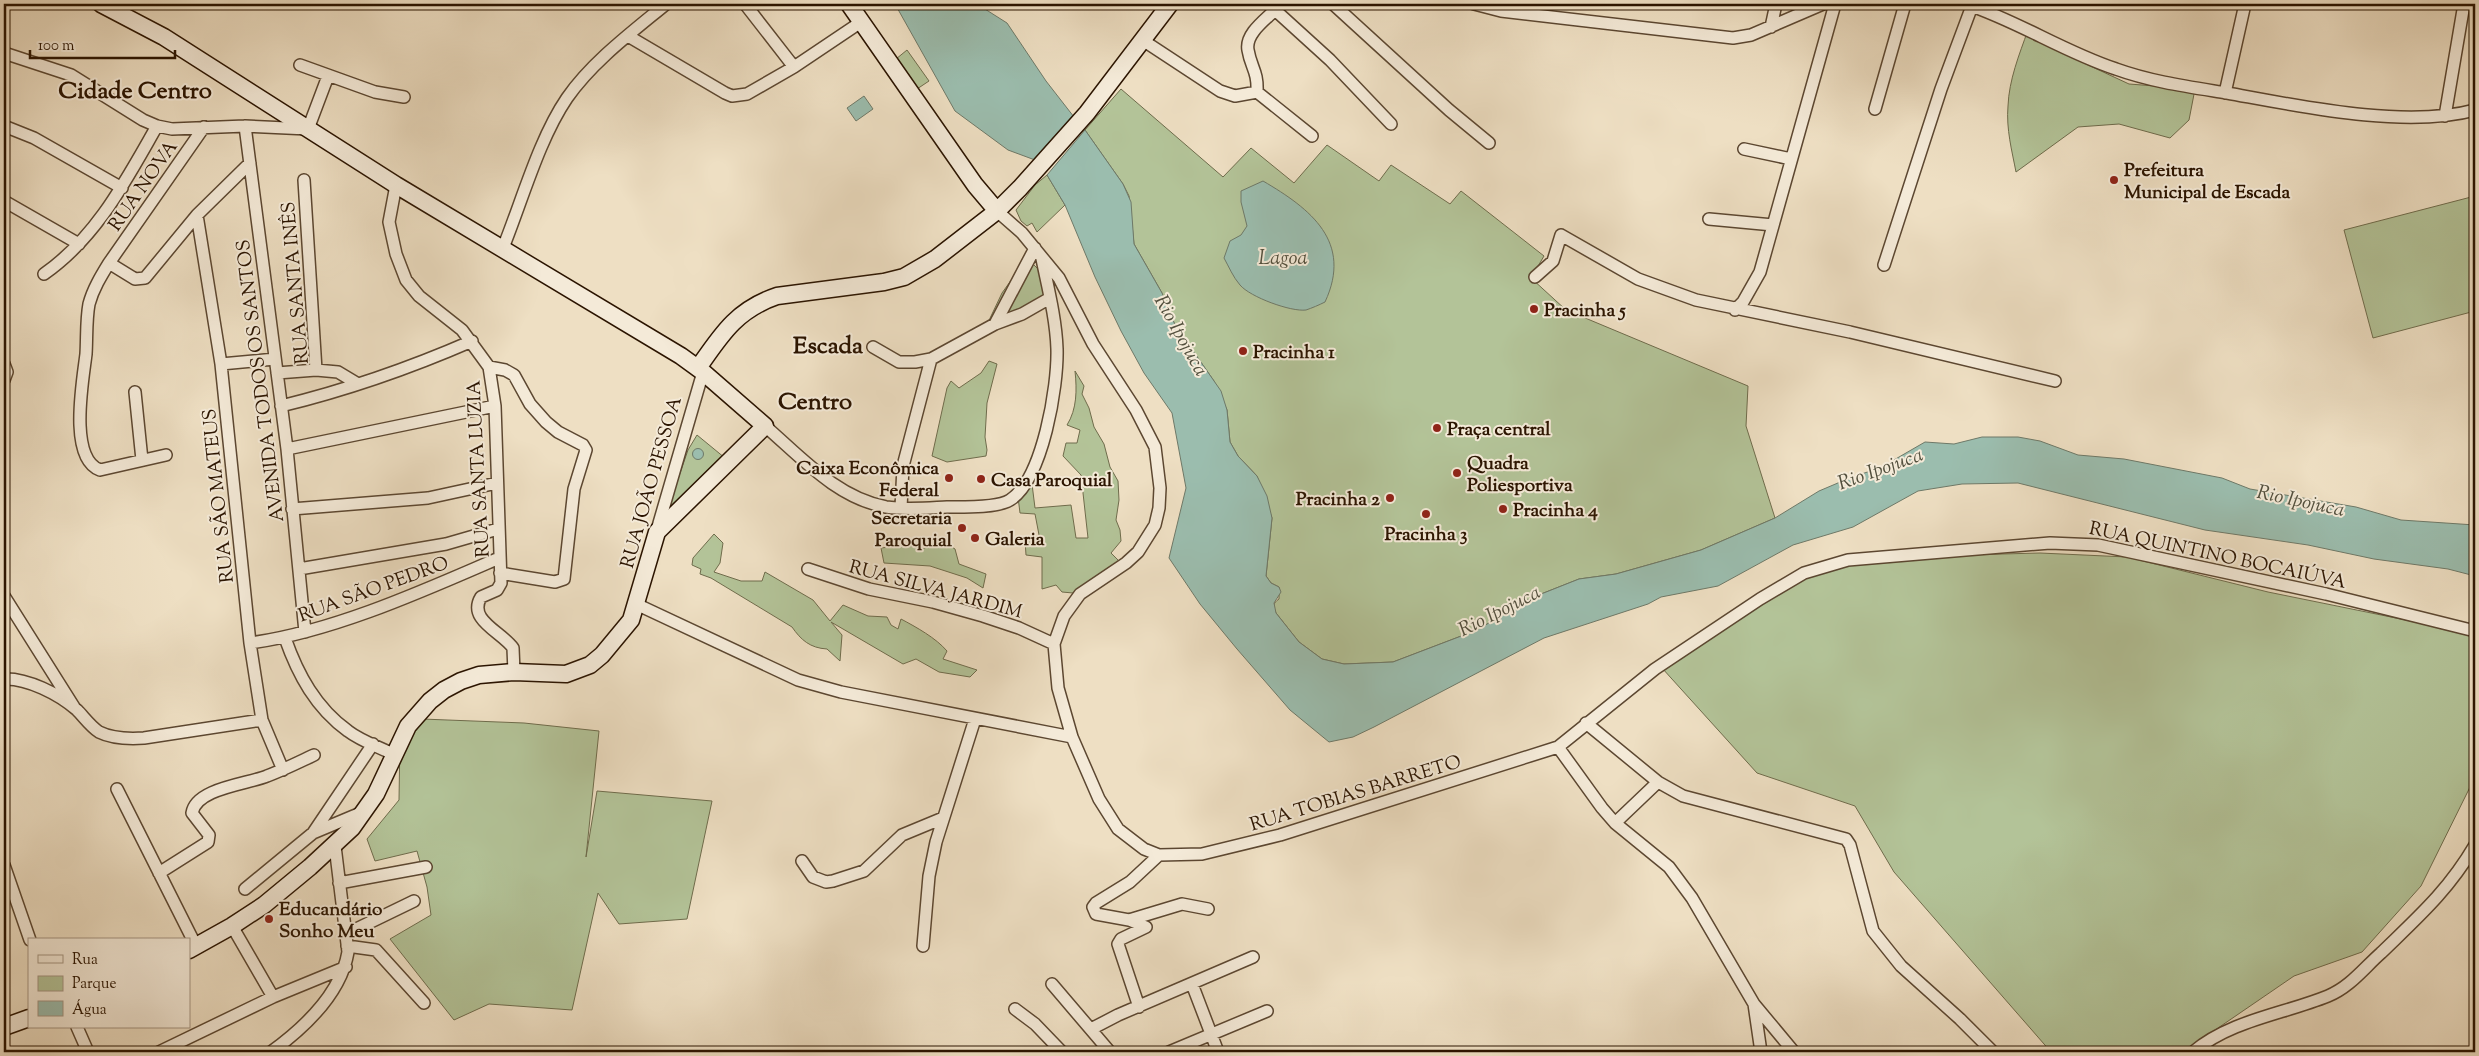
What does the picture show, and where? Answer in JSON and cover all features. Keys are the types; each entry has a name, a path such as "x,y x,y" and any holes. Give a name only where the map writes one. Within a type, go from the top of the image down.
{"street":[{"path":"101,4 164,37 396,185 504,248 700,370 824,477 864,501 901,508 965,506 999,504 1009,501 1018,494 1029,478 1040,452 1048,420 1057,349 1050,298 1038,252"},
{"path":"504,248 557,113 581,81 628,36 666,4"},
{"path":"745,4 794,67"},
{"path":"849,4 975,185 997,211 1038,252 1068,292 1093,344 1143,424 1155,447 1160,488 1159,508 1147,540 1126,564 1080,594 1064,616 1054,644 1058,688 1072,737 1108,816 1130,840 1159,855 1130,882 1094,905 1093,910 1096,914 1129,920 1146,927 1121,939 1118,944 1139,1007"},
{"path":"700,370 734,321 746,310 760,302 777,296 884,282 904,277 935,259 997,211 1034,173 1087,113 1144,41 1170,4"},
{"path":"1333,4 1449,110 1490,143"},
{"path":"1474,4 1501,11 1714,37 1751,35 1823,4"},
{"path":"1770,27 1776,4"},
{"path":"1735,310 1743,302 1760,272 1835,4"},
{"path":"1875,109 1905,4"},
{"path":"2224,93 2245,4"},
{"path":"2445,116 2464,4"},
{"path":"1884,265 1969,5 1991,7 2114,69 2159,81 2282,103 2383,116 2445,116 2475,110"},
{"path":"1312,136 1257,92 1256,72 1248,51 1248,44 1253,32 1274,7 1330,60 1391,124"},
{"path":"628,36 732,96 747,94 794,67 861,22"},
{"path":"1144,41 1220,91 1236,96 1257,92"},
{"path":"4,53 71,76 143,120 157,126 172,129 245,126 308,129"},
{"path":"300,65 375,92 404,98"},
{"path":"308,129 328,76"},
{"path":"4,126 34,138 122,188"},
{"path":"44,274 63,261 100,219 122,188 157,126"},
{"name":"AVENIDA TODOS OS SANTOS","path":"245,126 287,449 305,632"},
{"name":"RUA NOVA","path":"142,460 100,470 88,460 81,436 80,410 89,306 98,282 110,263 204,127"},
{"path":"1744,149 1791,158"},
{"path":"110,263 134,278 145,278 197,215 250,163"},
{"name":"RUA SANTA INÊS","path":"304,180 316,370 338,372 358,384"},
{"name":"RUA SANTA LUZIA","path":"396,185 390,209 390,229 396,254 406,280 419,296 448,316 472,341 489,367 495,406 500,572 499,588 481,597 478,611 482,620 513,648 514,672"},
{"path":"4,201 79,244"},
{"name":"RUA SÃO MATEUS","path":"197,215 221,364 250,643 262,720 283,770"},
{"path":"1709,219 1773,225"},
{"path":"1535,277 1553,261 1561,235 1615,267 1658,288 1735,310 1784,317 2055,381"},
{"path":"995,324 1038,252"},
{"path":"873,347 899,362 931,359 995,324 1022,314 1050,298"},
{"path":"281,406 358,384 425,361 472,341"},
{"path":"221,364 275,359"},
{"path":"901,508 904,466 931,359"},
{"path":"4,364 7,372 4,380"},
{"path":"489,367 505,370 517,379 530,404 546,422 558,432 583,445 586,450 574,489 566,574 558,582 500,572"},
{"path":"277,373 316,370"},
{"name":"RUA JOÃO PESSOA","path":"192,948 232,926 264,905 335,846 365,812 376,794 393,754 408,726 444,690 479,675 514,672 566,674 590,665 602,655 631,620 682,443 700,370"},
{"path":"135,392 142,460 166,455"},
{"path":"287,449 495,406"},
{"path":"657,532 765,426"},
{"path":"292,508 428,498 497,484"},
{"path":"299,570 446,544 498,529"},
{"name":"RUA QUINTINO BOCAIÚVA","path":"1558,747 1655,669 1785,583 1825,566 1848,560 2050,543 2098,545 2326,594 2475,630"},
{"name":"RUA SÃO PEDRO","path":"250,643 285,638 392,603 499,558"},
{"name":"RUA SILVA JARDIM","path":"808,570 869,589 933,602 983,616 1019,628 1054,644"},
{"path":"4,597 76,709 98,731 110,736 144,738 262,720"},
{"path":"636,604 776,672 818,686 974,719 1072,737"},
{"path":"285,638 298,670 314,698 348,732 393,754"},
{"path":"4,679 32,683 76,709"},
{"path":"923,946 930,866 974,719"},
{"path":"1586,723 1658,782 1694,800 1846,839 1850,845 1873,931 1901,966 1994,1052"},
{"path":"245,889 313,833 373,744"},
{"path":"1558,747 1577,776 1615,823 1669,867 1706,920 1754,1004 1794,1052"},
{"name":"RUA TOBIAS BARRETO","path":"1159,855 1202,854 1280,835 1558,747"},
{"path":"159,873 208,842 209,835 192,813 196,804 214,792 283,770 314,755"},
{"path":"1615,823 1658,782"},
{"path":"117,789 159,873 188,938"},
{"path":"313,833 365,812"},
{"path":"802,861 813,877 826,882 833,881 864,871 902,835 943,818"},
{"path":"2193,1052 2227,1032 2289,1007 2329,996 2350,983 2419,919 2440,896 2475,845"},
{"path":"271,1052 301,1027 331,994 346,967 346,934 335,846"},
{"path":"4,865 6,878 29,938"},
{"path":"339,882 426,867"},
{"path":"346,934 414,901"},
{"path":"1129,920 1182,904 1208,909"},
{"path":"232,926 273,997"},
{"path":"347,946 376,950 424,1003"},
{"path":"1091,1029 1253,957"},
{"path":"159,1052 273,997 346,967"},
{"path":"1052,984 1091,1029 1107,1052"},
{"path":"1192,984 1218,1052"},
{"path":"1754,1004 1761,1052"},
{"path":"1015,1009 1035,1024 1062,1052"},
{"path":"1169,1052 1267,1011"},
{"path":"4,1027 28,1018"},
{"path":"77,1028 88,1052"}],"green space":[{"path":"2028,30 2086,64 2129,84 2195,89 2189,120 2170,138 2119,124 2078,127 2016,172 2009,131 2009,96 2015,68"},
{"path":"907,50 929,81 917,89 896,59"},
{"path":"1121,89 1223,177 1251,148 1294,183 1327,145 1379,181 1391,165 1450,204 1461,191 1544,256 1531,278 1566,310 1748,386 1746,426 1775,518 1701,550 1616,574 1579,579 1531,598 1477,630 1393,662 1344,664 1322,659 1299,642 1276,613 1274,605 1279,599 1279,587 1271,583 1266,576 1272,518 1257,476 1238,456 1230,442 1227,410 1214,381 1175,325 1162,293 1134,244 1129,196 1123,184 1085,130"},
{"path":"1047,175 1065,205 1037,232 1032,223 1027,226 1021,221 1016,210 1035,185"},
{"path":"2475,196 2475,311 2373,338 2344,230"},
{"path":"1027,258 1040,271 1048,299 983,333 1002,293"},
{"path":"989,361 997,364 987,403 986,456 947,462 932,456 947,388 951,381 959,388 981,373"},
{"path":"1075,371 1084,386 1082,394 1089,408 1094,427 1104,444 1110,467 1118,481 1119,500 1116,520 1120,530 1121,541 1111,553 1119,561 1073,593 1062,592 1056,585 1042,589 1042,557 1026,555 1025,540 1040,540 1035,514 1020,513 1017,489 1031,476 1035,508 1071,505 1076,538 1088,538 1081,475 1063,456 1066,443 1077,443 1080,430 1067,425 1076,399"},
{"path":"697,435 725,458 670,510 668,508 688,450"},
{"path":"714,534 723,543 720,563 714,572 741,581 762,581 765,572 813,600 830,621 843,605 868,616 887,617 891,625 898,629 901,619 926,633 942,646 947,651 943,659 977,670 970,677 939,672 916,659 903,664 831,622 842,635 840,661 827,649 816,647 806,642 792,627 711,578 700,574 701,569 692,565 693,558"},
{"path":"942,541 955,549 959,564 986,574 983,588 967,578 930,566 884,563 881,548 905,545 922,549"},
{"path":"2040,553 2127,557 2268,592 2455,630 2475,638 2475,777 2421,886 2362,952 2294,976 2183,1052 2051,1052 1894,872 1855,806 1757,773 1662,668 1793,581 1853,558"},
{"path":"422,719 524,723 599,731 586,857 597,791 712,801 687,919 619,924 598,893 572,1010 489,1004 454,1020 390,939 431,915 427,887 417,851 375,861 367,839 399,800 400,739"}],"water":[{"path":"895,4 977,4 1007,23 1046,81 1074,117 1035,160 1008,150 955,111"},
{"path":"864,96 873,109 856,121 847,108"},
{"name":"Rio Ipojuca","path":"1085,130 1123,184 1131,202 1134,244 1162,293 1175,325 1221,391 1227,410 1230,442 1238,456 1257,476 1267,496 1272,518 1266,576 1271,583 1279,587 1281,592 1274,603 1276,613 1299,642 1322,659 1344,664 1393,662 1477,630 1531,598 1579,579 1616,574 1701,550 1775,518 1819,491 1880,468 1925,442 1954,444 1982,437 2018,437 2040,441 2078,455 2124,459 2222,478 2250,489 2356,507 2401,520 2475,525 2475,576 2448,569 2374,559 2308,545 2205,530 2018,483 1962,484 1918,491 1853,527 1793,545 1718,586 1661,597 1648,604 1544,638 1374,727 1353,737 1329,742 1290,710 1200,604 1169,558 1186,488 1172,413 1144,373 1121,331 1095,277 1065,205 1047,175"},
{"name":"Lagoa","path":"1263,181 1297,203 1311,216 1322,229 1330,245 1334,262 1332,281 1325,302 1306,310 1281,306 1261,299 1245,290 1233,275 1224,258 1230,241 1241,235 1247,226 1241,202 1241,191"},
{"path":"698,448 704,454 698,460 692,454"}],"place":[{"name":"Prefeitura Municipal de Escada","path":"2114,180"},
{"name":"Pracinha 5","path":"1534,309"},
{"name":"Pracinha 1","path":"1243,351"},
{"name":"Praça central","path":"1437,428"},
{"name":"Quadra Poliesportiva","path":"1457,473"},
{"name":"Caixa Econômica Federal","path":"949,478"},
{"name":"Casa Paroquial","path":"981,479"},
{"name":"Pracinha 2","path":"1390,498"},
{"name":"Pracinha 4","path":"1503,509"},
{"name":"Pracinha 3","path":"1426,514"},
{"name":"Secretaria Paroquial","path":"962,528"},
{"name":"Galeria","path":"975,538"},
{"name":"Educandário Sonho Meu","path":"269,919"}],"district":[{"name":"Cidade Centro","path":"135,90"},
{"name":"Escada","path":"828,345"},
{"name":"Centro","path":"815,401"}]}
